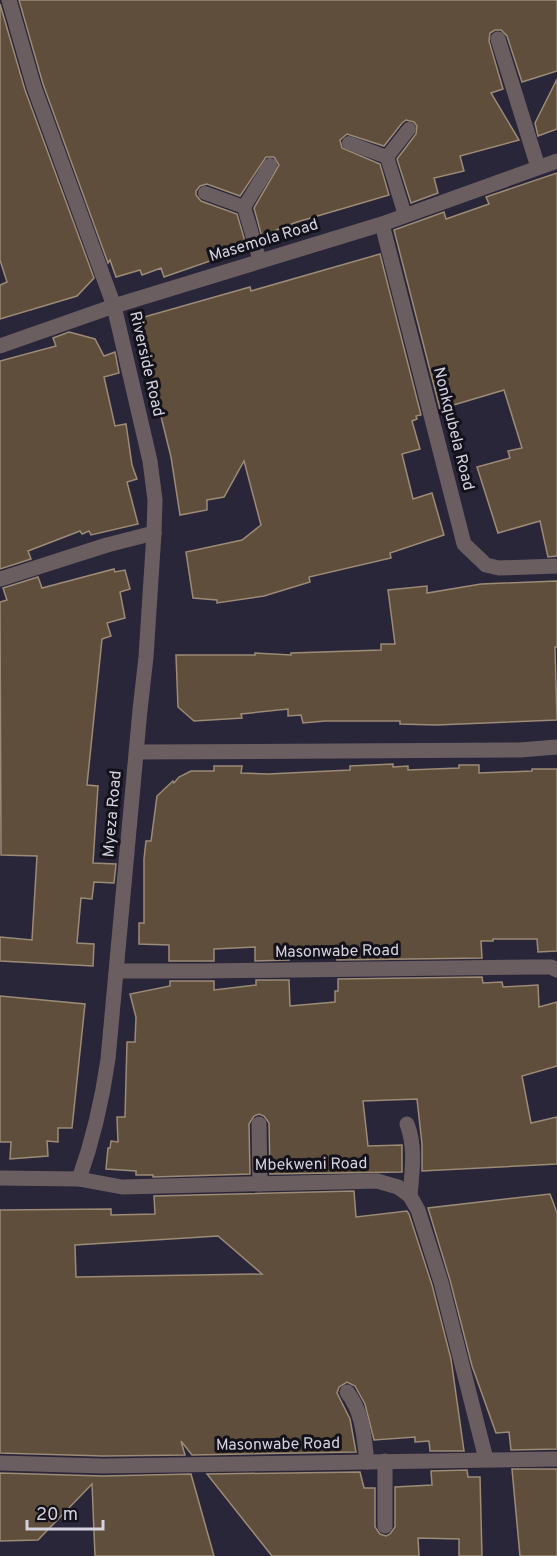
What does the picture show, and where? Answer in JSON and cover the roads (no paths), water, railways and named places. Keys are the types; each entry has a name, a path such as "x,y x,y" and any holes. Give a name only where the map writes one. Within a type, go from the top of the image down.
{"street":[{"name":"Riverside Road","path":"9,0 34,87 114,306 150,460 154,500 154,533 137,752"},
{"path":"498,39 538,167"},
{"name":"Masemola Road","path":"0,346 114,306 382,224 557,161"},
{"name":"Nonkqubela Road","path":"382,224 464,544 486,565 499,568 557,566"},
{"path":"0,579 107,545 154,533"},
{"name":"Myeza Road","path":"79,1179 92,1144 108,1059 137,752 520,750 557,747"},
{"name":"Masonwabe Road","path":"117,970 551,967 557,970"},
{"path":"259,1124 260,1184"},
{"path":"407,1124 412,1142 410,1196 418,1210 441,1282 486,1459"},
{"path":"0,1178 79,1179"},
{"name":"Mbekweni Road","path":"79,1179 122,1187 377,1181 398,1187 410,1196"},
{"path":"347,1392 360,1415 367,1462"},
{"name":"Masonwabe Road","path":"0,1463 103,1466 557,1459"},
{"path":"385,1461 385,1526"}],"lane":[{"path":"387,157 409,129"},
{"path":"349,143 387,157"},
{"path":"387,157 405,215"},
{"path":"260,261 244,207 270,165"},
{"path":"205,194 244,207"}]}
